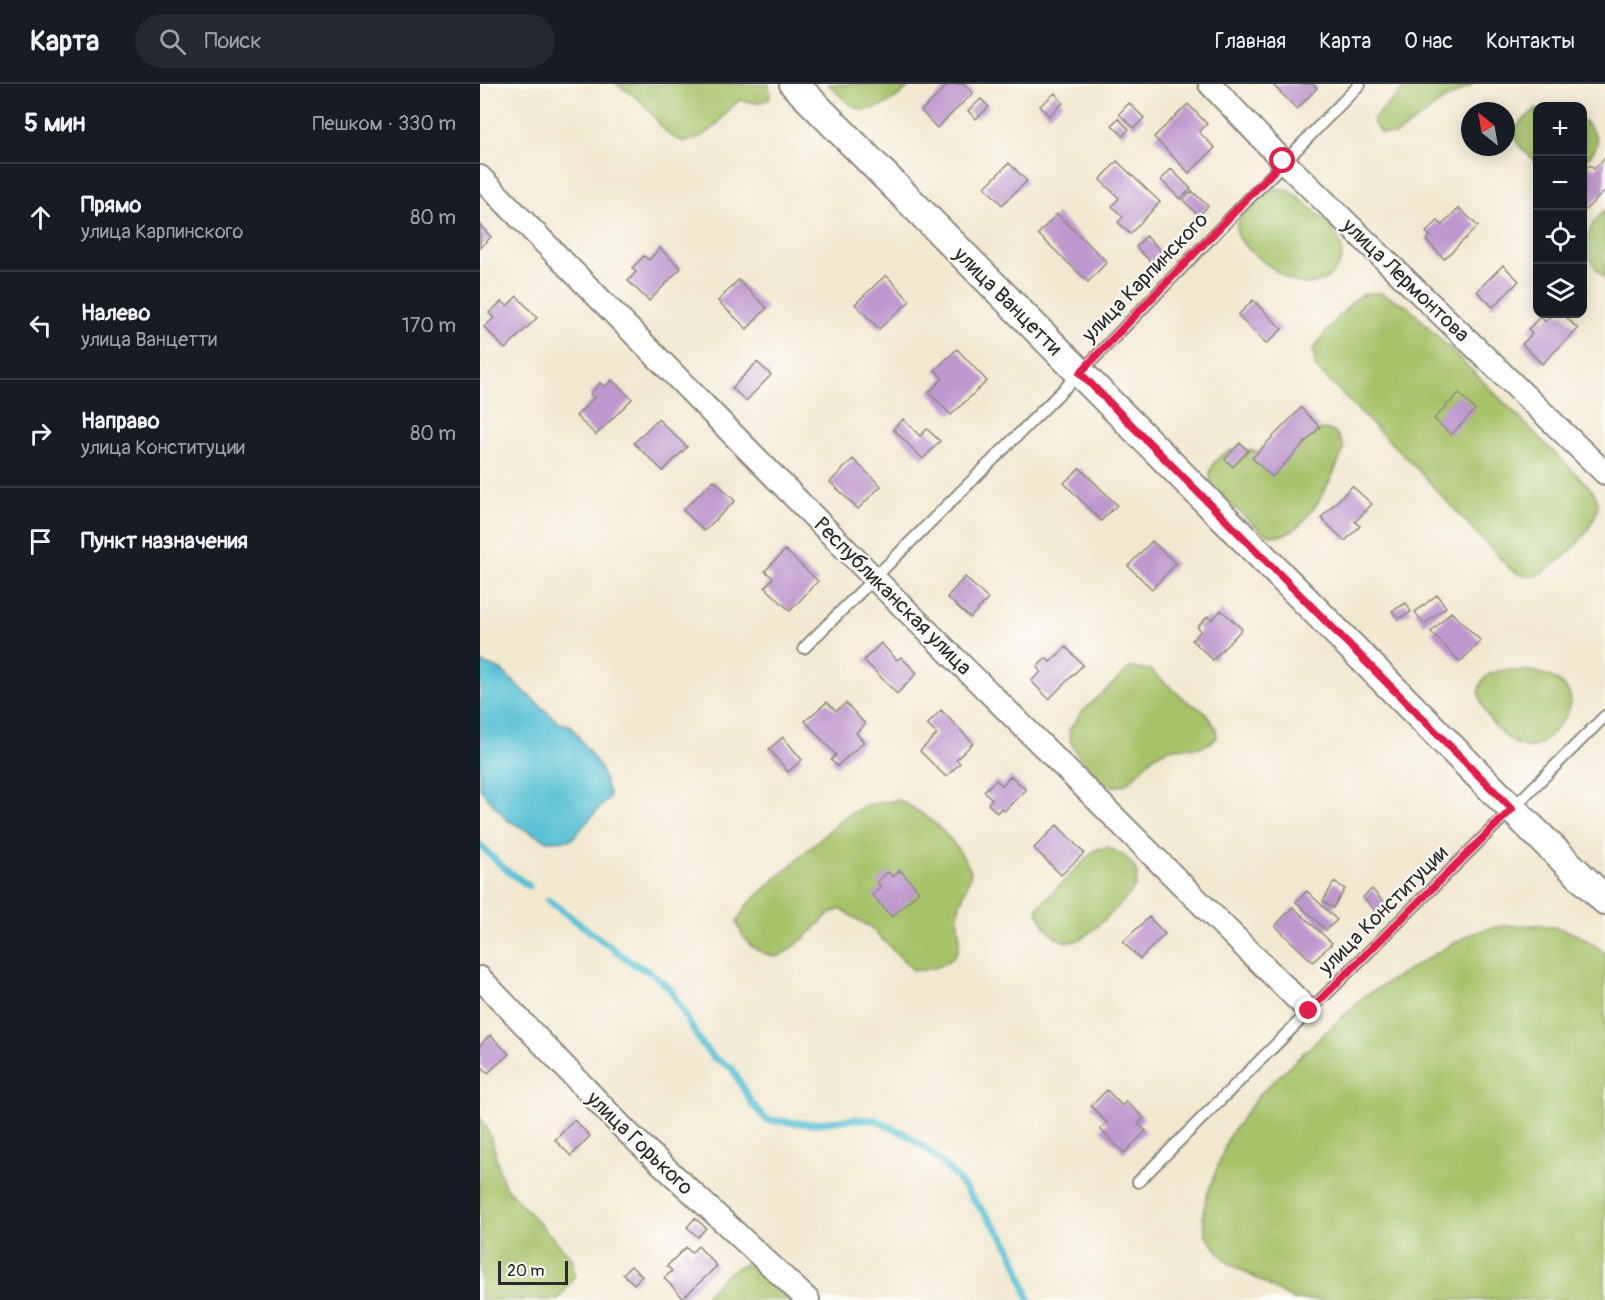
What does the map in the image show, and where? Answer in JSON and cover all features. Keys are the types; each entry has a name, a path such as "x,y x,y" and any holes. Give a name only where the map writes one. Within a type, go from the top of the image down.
{"street":[{"name":"улица Ванцетти","path":"794,84 1512,809 1605,900"},
{"name":"улица Лермонтова","path":"1210,84 1283,161 1605,473"},
{"name":"Республиканская улица","path":"480,177 874,578 1309,1011"},
{"name":"улица Горького","path":"480,978 626,1131 808,1300"}],"lane":[{"name":"улица Карпинского","path":"804,648 1080,373 1360,84"},
{"name":"улица Конституции","path":"1138,1182 1605,716"}],"green space":[{"path":"616,84 769,84 770,98 759,102 740,100 712,130 695,140 684,141 675,139 639,100"},
{"path":"828,84 912,84 900,95 877,108 861,109 843,99"},
{"path":"1409,84 1473,84 1444,100 1396,135 1381,133 1374,124 1374,118"},
{"path":"1533,112 1533,160 1518,144 1515,136 1517,126"},
{"path":"1587,125 1596,137 1597,146 1587,158"},
{"path":"1269,189 1290,191 1321,217 1338,238 1342,250 1341,261 1326,279 1309,284 1291,280 1256,256 1240,240 1237,229 1241,214 1251,202"},
{"path":"1605,210 1605,279 1588,253 1588,236"},
{"path":"1372,293 1381,293 1407,306 1587,484 1595,495 1597,509 1593,520 1577,544 1556,564 1536,575 1529,576 1510,569 1415,467 1316,368 1313,351 1322,338 1357,298"},
{"path":"1325,429 1338,435 1344,449 1316,505 1294,530 1281,535 1265,533 1221,496 1211,483 1212,466 1225,453 1238,449 1270,452"},
{"path":"1130,668 1150,670 1188,702 1205,712 1216,729 1217,738 1203,746 1169,749 1158,754 1132,779 1123,785 1114,786 1104,782 1079,756 1071,742 1069,730 1083,711"},
{"path":"1510,670 1529,671 1549,676 1558,681 1569,693 1568,711 1562,721 1547,739 1536,746 1523,746 1496,727 1486,713 1480,698 1481,684 1490,674"},
{"path":"898,800 921,813 941,829 965,859 971,871 958,912 959,945 953,957 934,968 913,970 871,928 841,909 829,914 797,944 777,957 762,953 751,946 743,936 737,922 747,905 843,818 866,805"},
{"path":"1107,847 1121,854 1133,865 1137,874 1134,888 1107,918 1081,938 1068,942 1055,937 1042,921 1037,908 1095,850"},
{"path":"1540,925 1574,934 1605,953 1605,1300 1294,1300 1227,1262 1206,1236 1203,1218 1206,1198 1229,1136 1259,1095 1366,995 1471,934 1503,926"},
{"path":"480,1118 493,1143 506,1188 572,1258 575,1275 558,1300 480,1300"},
{"path":"746,1264 763,1275 788,1300 701,1300 727,1274"}],"water":[{"path":"480,662 501,670 559,723 570,725 600,767 610,796 571,840 547,841 507,820 480,789"}],"building":[{"path":"949,84 964,84 973,93 937,128 921,111"},
{"path":"1272,84 1313,84 1317,88 1297,109"},
{"path":"1055,93 1063,103 1049,116 1040,106"},
{"path":"981,99 989,107 976,119 968,111"},
{"path":"1129,103 1144,118 1134,128 1119,114"},
{"path":"1188,104 1207,124 1199,132 1215,148 1189,173 1154,137"},
{"path":"1118,118 1129,129 1123,136 1112,125"},
{"path":"1605,158 1605,191 1587,208 1587,168 1590,165 1594,169"},
{"path":"1117,161 1160,202 1130,234 1118,222 1123,217 1112,206 1119,198 1100,180"},
{"path":"1009,163 1027,181 1002,205 985,187"},
{"path":"1171,169 1191,189 1180,199 1161,180"},
{"path":"1192,191 1208,206 1199,216 1183,200"},
{"path":"1459,208 1478,226 1444,259 1426,240 1430,236 1426,232 1438,221 1442,225"},
{"path":"1057,214 1107,262 1088,282 1038,234"},
{"path":"480,225 491,237 480,248"},
{"path":"1146,236 1162,252 1151,262 1136,247"},
{"path":"660,248 681,268 649,301 628,281 636,272 632,268 644,256 649,260"},
{"path":"1503,265 1519,281 1493,307 1477,291"},
{"path":"886,275 910,301 879,329 855,304"},
{"path":"738,280 767,308 747,329 718,301"},
{"path":"517,296 537,318 505,349 484,327 494,318 489,313 502,301 507,306"},
{"path":"1253,300 1282,329 1266,344 1238,315"},
{"path":"1539,318 1545,321 1548,318 1567,318 1578,329 1542,364 1522,344 1532,334 1528,329"},
{"path":"957,349 987,381 951,415 929,392 943,378 935,370"},
{"path":"757,362 771,375 746,401 732,388"},
{"path":"612,380 632,399 596,435 576,416 594,398 590,394 600,383 605,387"},
{"path":"1459,393 1475,410 1451,435 1434,419"},
{"path":"1301,408 1320,427 1272,477 1252,458"},
{"path":"658,419 687,447 663,471 634,443"},
{"path":"903,419 920,436 927,429 940,441 923,459 893,429"},
{"path":"1240,443 1248,451 1233,467 1225,459"},
{"path":"853,459 881,486 858,509 830,482"},
{"path":"1080,468 1117,505 1101,521 1064,483"},
{"path":"714,480 735,501 704,531 683,510"},
{"path":"1352,486 1372,504 1355,522 1360,526 1345,541 1321,518"},
{"path":"1152,541 1176,564 1152,589 1128,566"},
{"path":"785,550 818,581 790,611 765,587 773,578 765,571"},
{"path":"965,577 988,599 970,618 947,597"},
{"path":"1437,595 1446,607 1424,624 1415,612"},
{"path":"1406,603 1411,612 1398,619 1392,611"},
{"path":"1221,610 1242,629 1213,660 1192,640 1201,631 1197,627 1208,616 1212,620"},
{"path":"1451,612 1481,641 1460,662 1431,632"},
{"path":"881,643 897,660 901,657 917,673 897,694 864,660"},
{"path":"1066,647 1083,665 1049,699 1031,681 1041,672 1037,667 1046,658 1050,662"},
{"path":"827,702 836,711 846,703 865,724 856,733 864,742 837,766 831,760 836,755 805,721"},
{"path":"941,710 973,743 956,760 960,763 946,777 920,751 937,734 927,725"},
{"path":"783,737 802,760 788,772 769,749"},
{"path":"1011,776 1026,790 1004,811 1001,808 997,813 988,804 992,799 984,791 996,780 1002,785"},
{"path":"1057,825 1084,853 1061,875 1034,848"},
{"path":"900,870 919,891 892,917 872,895 881,887 877,882 888,872 893,877"},
{"path":"1334,882 1345,889 1333,908 1323,901"},
{"path":"1372,889 1389,908 1380,916 1363,897"},
{"path":"1307,891 1337,920 1326,930 1296,902"},
{"path":"1293,907 1332,943 1313,962 1275,926"},
{"path":"1149,917 1165,934 1140,959 1123,942"},
{"path":"490,1035 509,1054 488,1073 480,1065 480,1045"},
{"path":"1107,1090 1122,1106 1126,1101 1144,1118 1138,1124 1146,1131 1124,1153 1100,1129 1107,1123 1091,1106"},
{"path":"574,1120 590,1136 571,1156 555,1140"},
{"path":"695,1218 706,1228 698,1237 687,1227"},
{"path":"698,1246 717,1266 683,1298 664,1278 672,1271 667,1266 686,1247 691,1253"},
{"path":"631,1266 642,1276 634,1284 623,1274"}],"waterway":[{"path":"480,845 505,869 529,886"},
{"path":"548,900 632,963 652,973 670,989 701,1043 713,1057 732,1068 752,1104 767,1120 810,1124 853,1119 875,1120 905,1134 928,1150 955,1176 1005,1239 1016,1261 1029,1300"}],"route":[{"path":"1283,161 1080,373 1512,809 1309,1011"}]}
